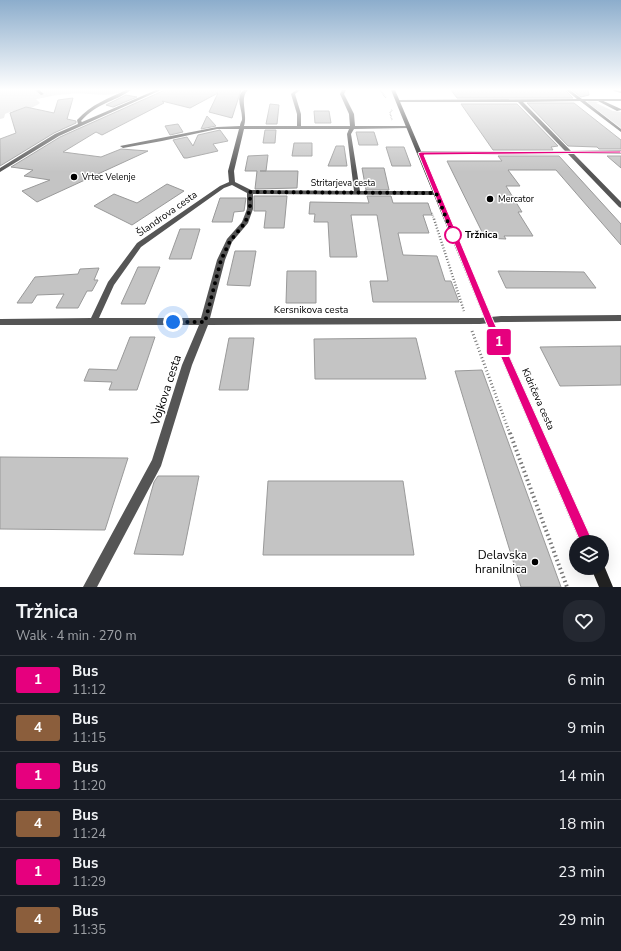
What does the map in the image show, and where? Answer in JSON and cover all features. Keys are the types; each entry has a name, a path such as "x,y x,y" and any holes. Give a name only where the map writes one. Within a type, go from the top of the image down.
{"main road":[{"name":"Kidričeva cesta","path":"404,117 421,153 489,320 584,535"},
{"path":"601,575 606,587"}],"street":[{"path":"80,124 79,121 82,117"},
{"path":"0,170 33,149 95,117"},
{"path":"244,117 243,127 231,171 232,183 250,192"},
{"path":"299,117 299,127"},
{"path":"354,117 353,127 349,134 357,192"},
{"path":"535,117 621,206"},
{"path":"603,117 621,131"},
{"path":"123,146 162,140 217,128 408,127"},
{"path":"421,153 621,152"},
{"name":"Šlandrova cesta","path":"94,321 111,284 139,245 222,187 232,183"},
{"name":"Stritarjeva cesta","path":"250,192 436,193"},
{"name":"Vojkova cesta","path":"90,587 157,462 187,364 205,322 221,260 230,241 245,223 250,209 250,192"},
{"name":"Kersnikova cesta","path":"0,322 468,321 621,318"}],"path":[{"path":"391,117 394,127"},
{"path":"426,193 468,321 568,587"}],"shaded area":[{"path":"607,117 621,117 621,128"}],"building":[{"path":"11,117 67,117 67,119 76,121 76,123 54,133 0,166 0,139 16,133"},
{"path":"104,117 136,117 102,135 96,132 63,152 101,157 121,149 148,151 37,202 22,191 50,180 24,176 33,170 11,167 60,137"},
{"path":"206,117 208,117 216,126 201,129"},
{"path":"267,117 278,117 277,124 266,124"},
{"path":"315,117 330,117 331,123 315,123"},
{"path":"470,117 530,117 558,146 551,147 553,150 493,150"},
{"path":"541,117 592,117 621,140 621,149 599,149 597,147 568,146"},
{"path":"178,124 183,132 170,135 165,126"},
{"path":"220,130 228,141 213,144 218,151 187,158 184,158 173,140 187,137 193,146 198,135"},
{"path":"265,130 276,130 275,143 263,143"},
{"path":"356,132 374,132 378,145 359,145"},
{"path":"294,143 312,143 312,156 292,156"},
{"path":"336,146 344,146 347,166 328,166"},
{"path":"386,147 404,147 411,166 392,166"},
{"path":"268,155 266,171 298,171 297,188 255,189 257,171 245,171 248,156"},
{"path":"498,156 559,156 621,224 621,245 556,170 508,170 520,186 506,186 522,212 518,212 533,236 504,236 506,239 485,238 447,161 502,161"},
{"path":"607,156 621,156 621,168"},
{"path":"362,168 384,168 389,190 366,190"},
{"path":"167,184 184,191 132,225 94,206 114,194 137,203"},
{"path":"254,196 287,196 284,228 264,228 266,211 254,211"},
{"path":"367,196 391,196 393,203 428,203 432,215 423,215 429,233 398,233 403,255 437,256 445,281 451,281 459,302 373,302 370,281 388,281 377,215 351,215 357,257 330,257 328,222 314,222 315,214 309,214 310,202 369,203"},
{"path":"220,198 246,198 244,211 234,212 232,222 212,222"},
{"path":"180,229 200,229 191,259 169,259"},
{"path":"235,251 256,251 250,286 227,285"},
{"path":"138,267 160,267 145,304 121,304"},
{"path":"99,268 94,280 98,280 92,291 87,291 78,308 56,308 64,294 37,295 32,303 17,303 35,277 78,274 80,269"},
{"path":"287,271 316,271 316,303 286,303"},
{"path":"498,271 584,272 596,288 506,288"},
{"path":"130,337 155,337 137,390 109,390 112,382 84,381 89,369 117,370"},
{"path":"229,338 254,338 248,390 219,390"},
{"path":"416,338 426,379 315,379 314,339"},
{"path":"621,346 621,385 560,386 540,347"},
{"path":"482,370 561,587 521,587 455,371"},
{"path":"0,457 128,458 105,530 0,529"},
{"path":"158,476 199,476 183,555 134,554 154,482"},
{"path":"268,481 403,481 414,555 263,555"}],"bus line":[{"name":"1","path":"584,535 489,320 421,153 621,152"}],"place":[{"name":"Vrtec Velenje","path":"74,177"},
{"name":"Mercator","path":"490,199"},
{"name":"Tržnica","path":"453,235"},
{"name":"Delavska hranilnica","path":"535,562"}],"route":[{"path":"173,322 205,322 221,260 230,241 245,223 250,209 250,192 436,193 453,235"}]}
